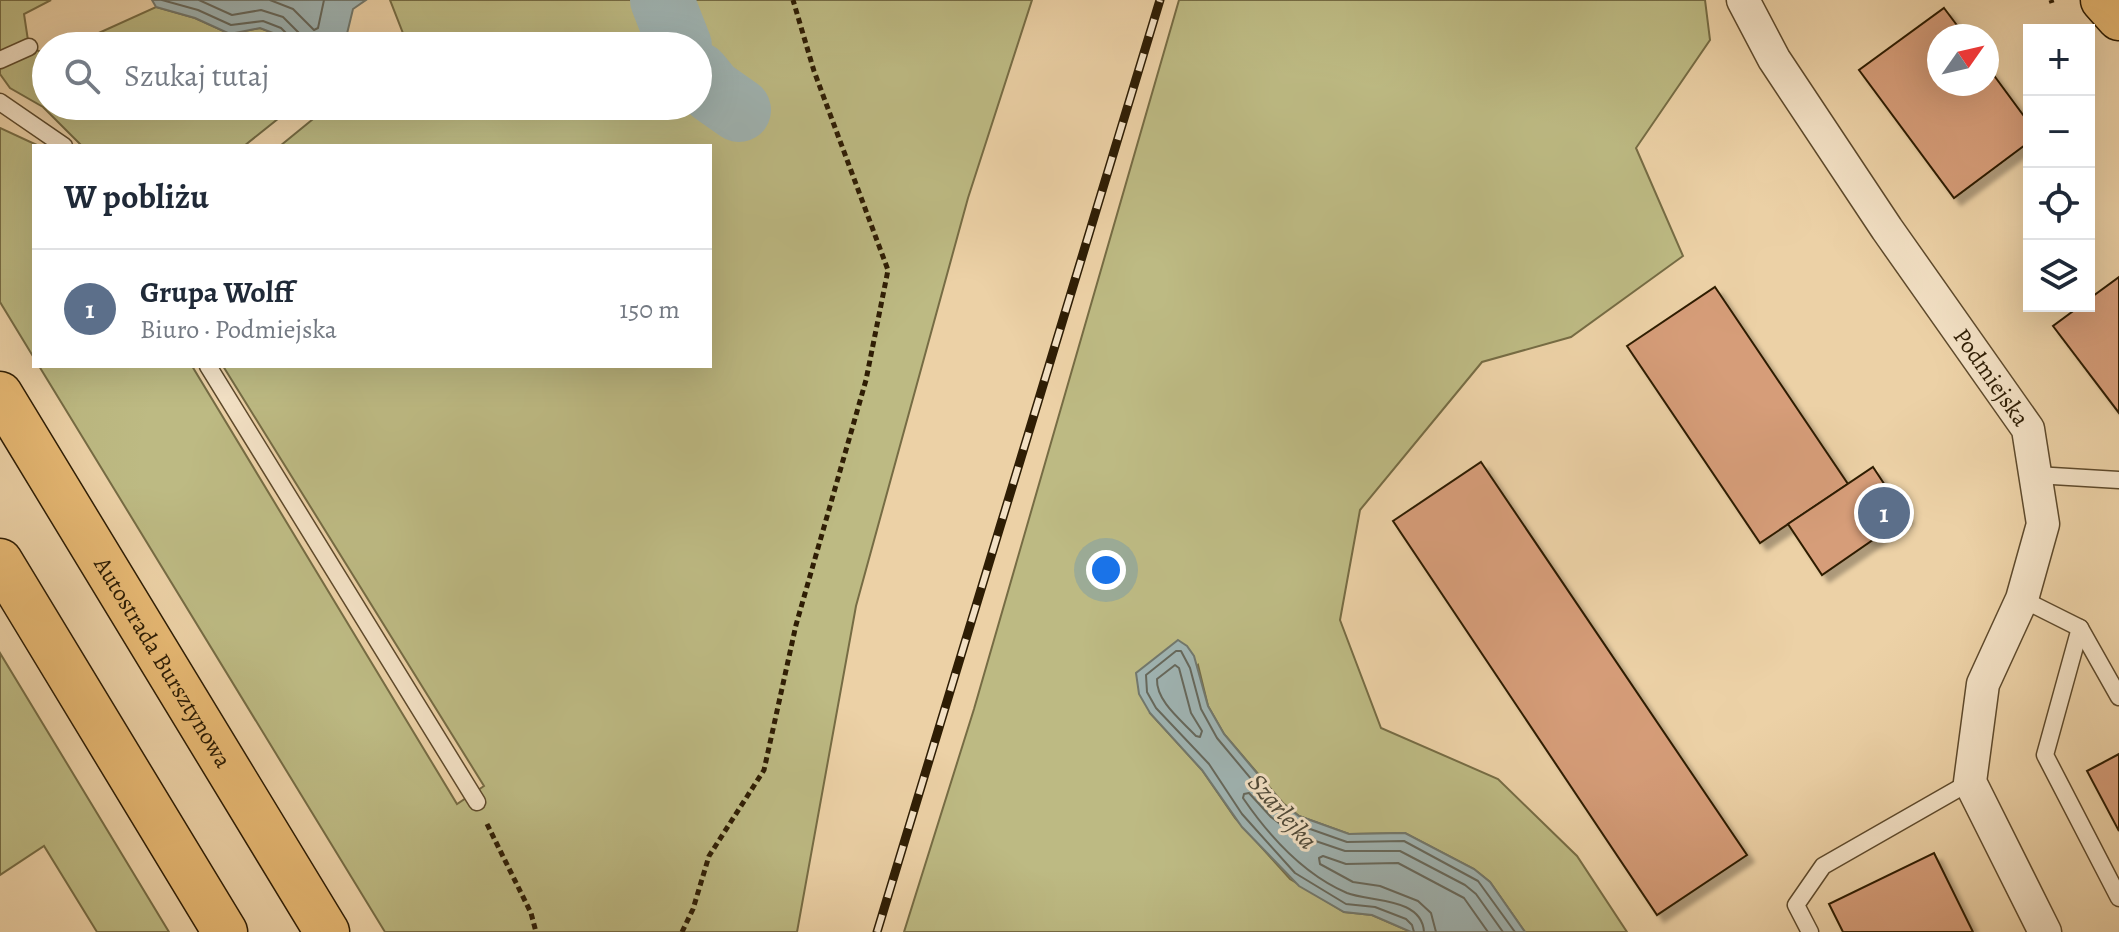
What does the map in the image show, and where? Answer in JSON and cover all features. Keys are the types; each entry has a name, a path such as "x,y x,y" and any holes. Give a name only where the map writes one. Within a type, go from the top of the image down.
{"main road":[{"path":"2103,0 2119,18"},
{"name":"Autostrada Bursztynowa","path":"0,394 327,932"},
{"path":"0,561 225,932"}],"street":[{"name":"Podmiejska","path":"1743,0 1774,59 1887,229 2028,429 2043,524 2022,599 1983,684 1970,782"},
{"path":"1970,782 2045,932"}],"lane":[{"path":"0,60 29,47"},
{"path":"0,102 61,144"},
{"path":"209,368 477,802"},
{"path":"2036,475 2119,480"},
{"path":"2022,599 2080,628 2119,697"},
{"path":"2080,628 2045,755 2119,898"},
{"path":"1810,932 1796,905 1823,866 1970,782"}],"path":[{"path":"682,932 693,909 709,856 764,770 796,625 866,380 888,270 814,71 793,0"},
{"path":"477,802 531,913 536,932"}],"shaded area":[{"path":"0,0 51,0 24,14 29,47 32,48 32,101 10,88 0,74"},
{"path":"390,0 1032,0 968,198 856,606 797,932 385,932 40,368 193,368 457,804 484,786 224,368 712,368 712,144 282,144 312,120 712,120 712,32 403,32"},
{"path":"1179,0 1705,0 1710,40 1636,148 1683,256 1571,337 1482,362 1360,510 1340,620 1381,728 1498,779 1577,856 1627,932 1525,932 1490,882 1474,869 1405,833 1349,834 1299,816 1283,803 1224,734 1208,706 1198,665 1150,713 1202,770 1235,818 1290,879 1344,912 1372,915 1411,932 904,932 974,709"},
{"path":"156,7 195,18 226,32 101,32"},
{"path":"260,28 271,32 240,32"},
{"path":"56,120 276,120 246,144 80,144"},
{"path":"0,128 35,144 32,144 32,355 0,302"},
{"path":"0,653 169,932 97,932 44,846 0,875"}],"water":[{"path":"152,0 366,0 353,9 347,32 271,32 260,28 226,32 195,18 156,7"},
{"path":"1178,640 1194,656 1208,706 1224,734 1283,804 1299,816 1349,834 1405,833 1474,869 1490,882 1525,932 1411,932 1372,915 1344,912 1299,886 1242,827 1202,770 1150,713 1139,694 1136,673"}],"building":[{"path":"1944,8 1956,24 1927,24 1927,96 1999,96 1999,82 2023,115 2023,146 1954,198 1859,70"},
{"path":"2119,277 2119,413 2053,326 2072,312 2095,312 2095,295"},
{"path":"1715,287 1848,484 1760,543 1627,346"},
{"path":"1481,462 1747,855 1657,915 1393,521"},
{"path":"1873,467 1906,517 1822,575 1788,524"},
{"path":"2119,754 2119,831 2087,771"},
{"path":"1934,853 1973,932 1843,932 1829,904"}],"waterway":[{"name":"Szarlejka","path":"662,0 675,32"},
{"name":"Szarlejka","path":"712,91 739,110"}],"railway":[{"path":"877,932 1160,0"}],"place":[{"name":"Grupa Wolff","path":"1884,513"}]}
